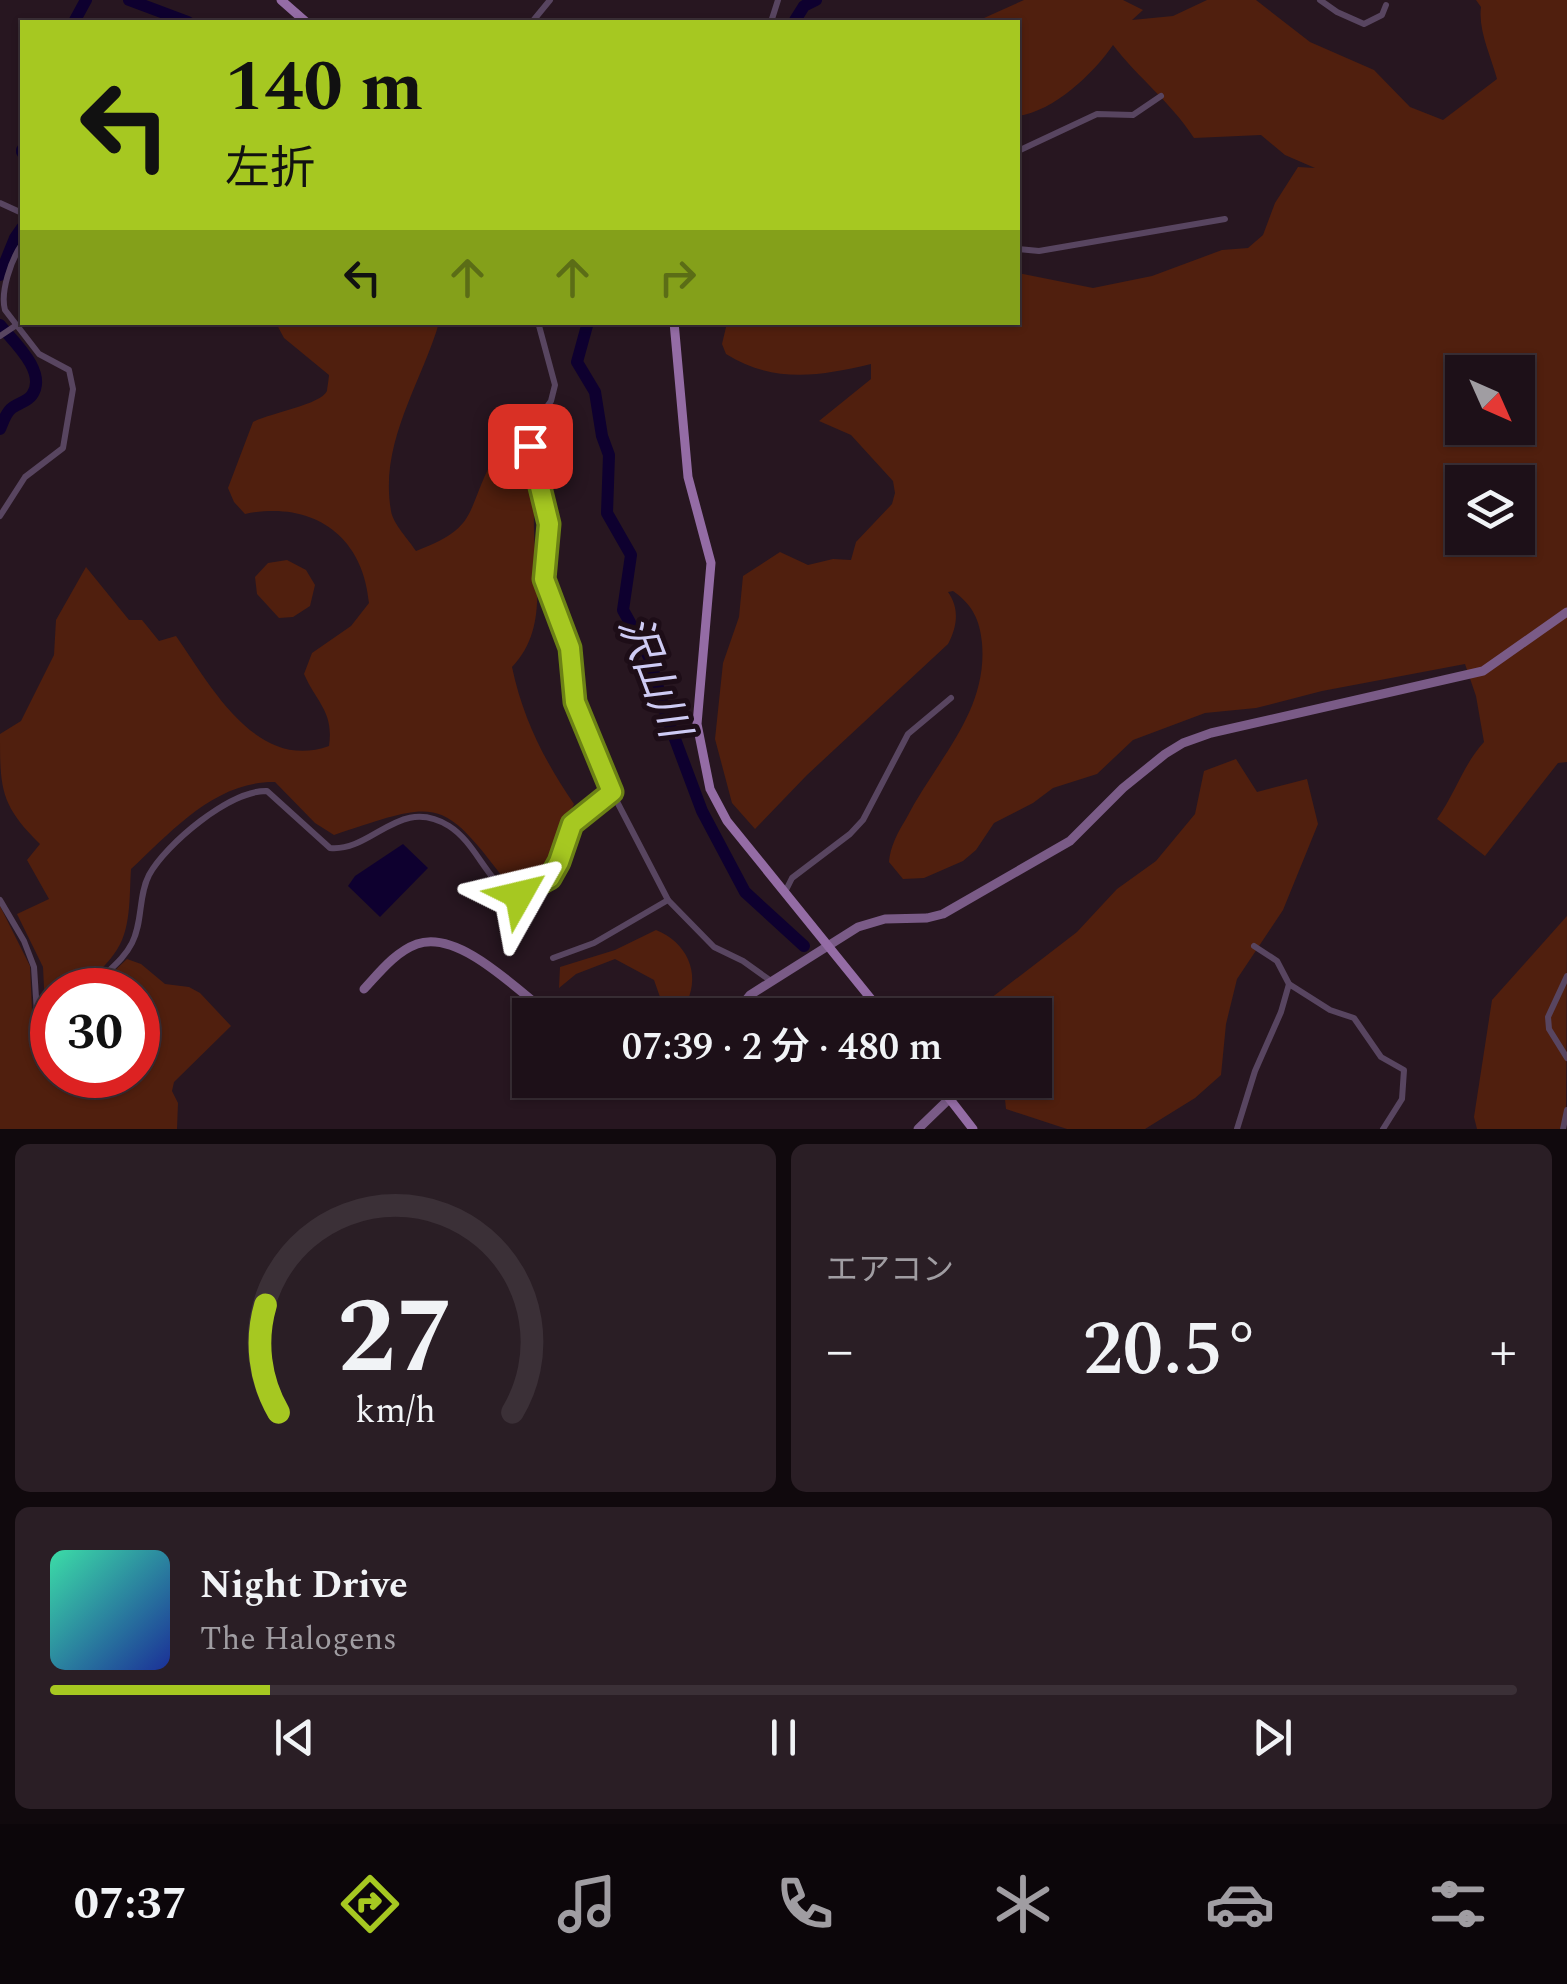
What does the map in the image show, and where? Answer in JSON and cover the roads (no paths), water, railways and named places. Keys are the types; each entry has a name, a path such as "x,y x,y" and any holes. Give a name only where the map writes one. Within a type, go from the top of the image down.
{"main road":[{"path":"281,0 304,20"},
{"path":"674,325 688,477 711,563 697,724 706,778 727,821 871,998"},
{"path":"950,1099 973,1129"}],"street":[{"path":"534,20 550,0"},
{"path":"1320,0 1364,24 1374,22 1386,5"},
{"path":"1329,0 1342,14"},
{"path":"1020,150 1098,114 1133,115 1161,96"},
{"path":"1020,248 1039,251 1224,219"},
{"path":"0,516 26,477 65,444 73,389 69,370 40,354 16,326 3,302 20,249"},
{"path":"539,325 555,385 551,401 536,422 530,446 549,524 544,579 570,648 575,702 612,792 668,900 714,947 743,960 772,981"},
{"path":"0,336 16,326"},
{"path":"748,998 872,922 943,914 1070,841 1123,788 1183,743 1482,671 1567,612"},
{"path":"786,892 792,878 863,820 908,734 951,698"},
{"path":"113,968 133,942 152,871 212,811 246,794 267,792 330,848 342,848 414,817 440,822 454,830 513,896 550,878 572,824 612,792"},
{"path":"0,900 24,941 34,968"},
{"path":"552,958 594,943 668,900"},
{"path":"364,989 408,948 430,941 446,942 469,953 528,998"},
{"path":"1254,946 1277,962 1288,984 1330,1010 1354,1018 1381,1056 1404,1070 1402,1099 1383,1129"},
{"path":"1567,976 1548,1018 1548,1029 1567,1058"},
{"path":"1238,1129 1288,984"},
{"path":"918,1129 950,1099"},
{"path":"1563,1129 1567,1110"}],"waterway":[{"path":"75,20 86,0"},
{"path":"129,0 183,20"},
{"path":"795,20 804,6 816,0"},
{"path":"0,275 20,231"},
{"path":"0,325 27,357 36,377 30,397 8,412 0,429"},
{"name":"沢山川","path":"587,325 577,362 595,392 609,455 607,513 631,555 623,610 649,657 702,811 745,892 804,946"}]}
